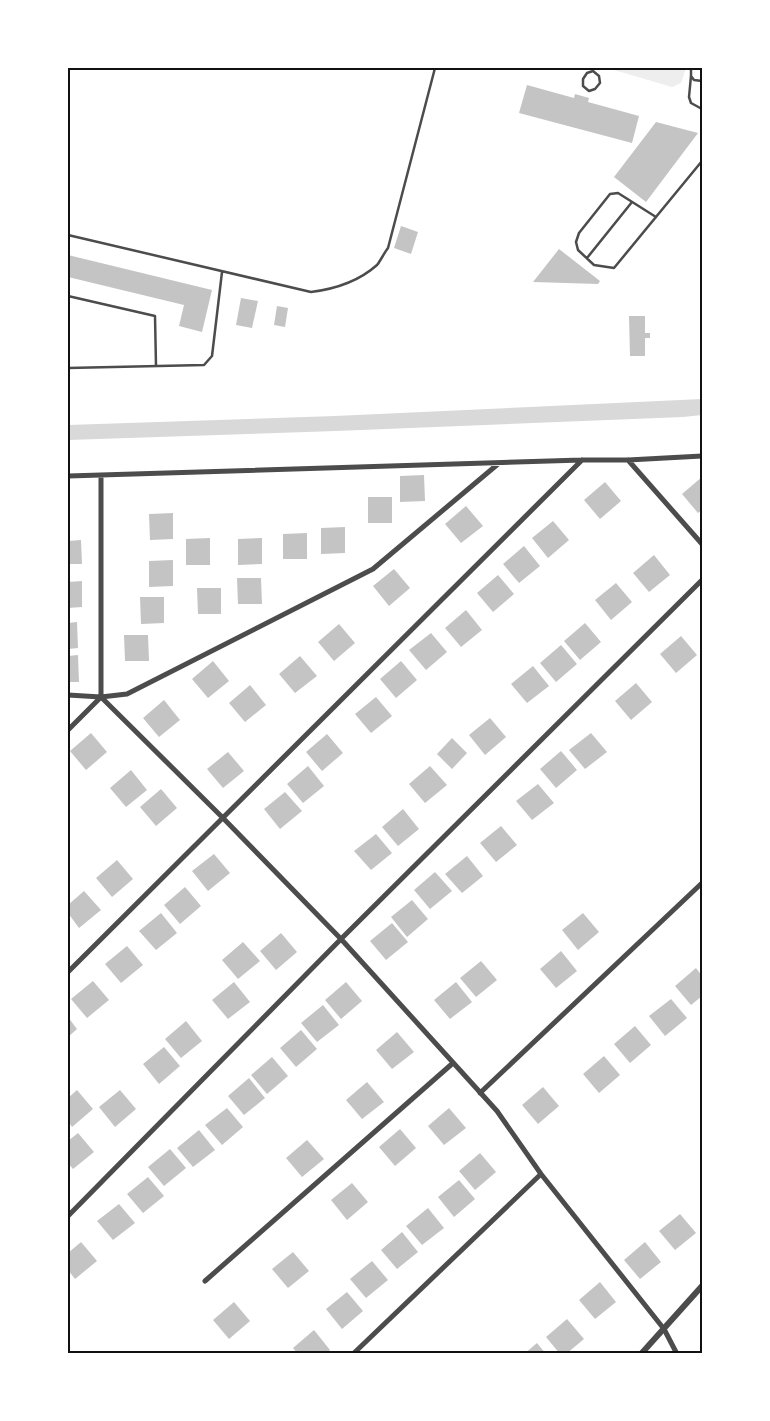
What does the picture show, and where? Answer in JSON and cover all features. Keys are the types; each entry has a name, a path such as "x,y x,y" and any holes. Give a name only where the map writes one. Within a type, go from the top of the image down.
{"street":[{"path":"68,476 628,460 702,456"},
{"path":"68,972 582,460"},
{"path":"628,460 702,544"},
{"path":"68,695 101,697 127,694 373,569 499,464"},
{"path":"68,730 101,697 101,476"},
{"path":"68,1216 341,939 702,580"},
{"path":"101,697 341,939 497,1111 541,1174 664,1329 677,1354"},
{"path":"480,1093 702,883"},
{"path":"205,1281 453,1063"},
{"path":"353,1354 541,1174"},
{"path":"641,1354 702,1286"}],"lane":[{"path":"68,235 310,292 345,285 378,264 388,248 435,68"},
{"path":"691,68 689,97 691,104 702,109"},
{"path":"594,69 599,76 600,83 595,89 589,91 584,86 583,79 587,73 594,69"},
{"path":"691,76 694,80 702,82"},
{"path":"656,217 618,193 610,194 579,233 576,242 578,250 594,265 614,268 656,217 702,161"},
{"path":"587,258 632,202"},
{"path":"68,368 204,365 212,356 222,272"},
{"path":"68,296 155,316 156,366"}],"shaded area":[{"path":"607,68 686,68 681,83 672,87"},
{"path":"702,399 702,415 683,417 68,440 68,425 335,416"}],"building":[{"path":"527,85 574,98 575,94 589,98 588,102 639,116 632,143 519,113"},
{"path":"656,122 698,133 646,202 614,177"},
{"path":"401,226 418,232 411,254 394,248"},
{"path":"559,249 600,281 598,284 533,282"},
{"path":"68,255 212,290 202,332 179,326 184,305 68,277"},
{"path":"241,298 258,301 252,328 236,325"},
{"path":"277,306 288,308 285,327 274,325"},
{"path":"629,316 645,316 645,333 650,333 650,338 645,338 645,356 630,356"},
{"path":"424,475 425,501 400,502 400,476"},
{"path":"702,477 702,510 698,513 682,494"},
{"path":"605,482 621,501 600,519 584,500"},
{"path":"368,497 392,497 392,523 368,523"},
{"path":"466,506 483,526 461,543 445,524"},
{"path":"173,513 173,539 150,540 149,514"},
{"path":"553,521 569,540 548,558 532,538"},
{"path":"345,527 345,553 321,554 321,528"},
{"path":"307,533 307,559 283,559 283,534"},
{"path":"210,538 210,565 186,565 186,539"},
{"path":"262,538 262,564 238,565 238,539"},
{"path":"81,540 82,564 68,564 68,541"},
{"path":"524,546 540,566 519,583 503,564"},
{"path":"654,555 670,575 649,592 633,573"},
{"path":"173,560 173,586 149,587 149,561"},
{"path":"394,569 410,588 389,606 373,586"},
{"path":"498,575 514,594 493,612 477,593"},
{"path":"237,578 261,578 262,604 238,604"},
{"path":"82,581 82,607 68,608 68,582"},
{"path":"616,583 632,602 611,620 595,600"},
{"path":"197,588 221,588 221,614 198,614"},
{"path":"140,597 164,597 164,623 141,624"},
{"path":"466,610 482,630 461,647 445,628"},
{"path":"77,622 78,648 68,649 68,623"},
{"path":"585,623 601,642 580,660 564,641"},
{"path":"339,624 355,643 334,661 318,642"},
{"path":"431,633 447,652 426,670 409,650"},
{"path":"124,635 148,635 149,661 125,661"},
{"path":"681,636 697,655 676,673 660,654"},
{"path":"561,645 577,664 556,682 540,663"},
{"path":"78,655 79,682 68,682 68,656"},
{"path":"300,656 317,676 295,693 279,674"},
{"path":"213,661 229,681 208,698 192,679"},
{"path":"401,661 417,680 396,698 380,679"},
{"path":"533,666 549,686 527,703 511,684"},
{"path":"636,683 652,702 631,720 615,701"},
{"path":"250,685 266,705 245,722 229,703"},
{"path":"376,697 392,716 371,733 355,714"},
{"path":"164,700 180,720 159,737 143,718"},
{"path":"490,718 506,737 485,755 469,735"},
{"path":"91,733 107,752 86,770 70,751"},
{"path":"591,733 607,752 585,769 569,750"},
{"path":"327,734 343,753 322,771 306,752"},
{"path":"452,738 467,753 452,769 437,754"},
{"path":"561,751 577,770 556,788 540,769"},
{"path":"228,752 244,771 223,788 207,769"},
{"path":"308,766 324,786 303,803 287,784"},
{"path":"430,766 447,785 425,803 409,784"},
{"path":"131,770 147,790 126,807 110,788"},
{"path":"538,784 554,803 532,820 516,801"},
{"path":"161,789 177,808 156,826 140,807"},
{"path":"285,792 302,811 280,829 264,809"},
{"path":"403,809 419,829 398,846 382,827"},
{"path":"501,826 517,845 496,862 480,843"},
{"path":"376,834 392,853 371,870 354,851"},
{"path":"214,854 230,873 208,891 192,871"},
{"path":"467,856 483,876 462,893 445,874"},
{"path":"117,860 133,879 112,897 96,878"},
{"path":"435,872 452,891 430,909 414,890"},
{"path":"185,887 201,906 180,924 164,905"},
{"path":"84,891 101,910 79,928 68,913 68,905"},
{"path":"412,900 428,919 407,937 391,917"},
{"path":"161,913 177,933 156,950 139,931"},
{"path":"583,913 599,932 578,950 562,930"},
{"path":"392,923 408,942 386,960 370,941"},
{"path":"281,933 297,952 276,970 260,951"},
{"path":"243,942 260,961 238,979 222,960"},
{"path":"127,946 143,965 121,983 105,964"},
{"path":"561,951 577,971 556,988 540,969"},
{"path":"481,961 497,980 476,997 460,978"},
{"path":"696,968 702,976 702,996 691,1005 675,986"},
{"path":"93,981 109,1000 87,1018 71,999"},
{"path":"234,982 250,1002 228,1019 212,1000"},
{"path":"346,982 362,1001 341,1019 325,1000"},
{"path":"456,982 472,1002 450,1019 434,1000"},
{"path":"671,999 687,1018 665,1036 649,1016"},
{"path":"323,1005 339,1025 317,1042 301,1023"},
{"path":"68,1017 77,1029 68,1037"},
{"path":"186,1021 202,1041 181,1058 165,1039"},
{"path":"635,1026 651,1045 630,1063 614,1044"},
{"path":"301,1030 317,1049 296,1067 280,1048"},
{"path":"397,1032 414,1052 392,1069 376,1050"},
{"path":"164,1047 180,1066 159,1084 143,1064"},
{"path":"604,1056 620,1075 599,1093 583,1074"},
{"path":"272,1057 288,1076 267,1094 251,1075"},
{"path":"249,1078 265,1098 244,1115 228,1096"},
{"path":"367,1082 384,1102 362,1119 346,1100"},
{"path":"543,1087 559,1106 538,1124 522,1105"},
{"path":"77,1090 93,1109 72,1127 68,1121 68,1098"},
{"path":"120,1090 136,1109 115,1127 99,1107"},
{"path":"227,1108 243,1127 222,1145 205,1125"},
{"path":"449,1108 466,1128 444,1145 428,1126"},
{"path":"400,1129 416,1148 395,1166 379,1147"},
{"path":"199,1130 215,1150 193,1167 177,1148"},
{"path":"78,1133 94,1152 73,1169 68,1163 68,1141"},
{"path":"307,1140 324,1159 302,1177 286,1158"},
{"path":"170,1149 186,1168 164,1186 148,1167"},
{"path":"480,1153 496,1172 475,1190 459,1171"},
{"path":"148,1177 164,1196 143,1213 127,1194"},
{"path":"459,1180 475,1199 454,1217 438,1197"},
{"path":"352,1183 368,1202 347,1220 331,1200"},
{"path":"119,1204 135,1223 113,1240 97,1221"},
{"path":"428,1208 444,1228 422,1245 406,1226"},
{"path":"680,1214 696,1233 675,1250 659,1231"},
{"path":"402,1232 418,1252 397,1269 381,1250"},
{"path":"81,1242 97,1261 75,1279 68,1270 68,1253"},
{"path":"645,1242 661,1262 640,1279 624,1260"},
{"path":"293,1252 309,1271 288,1288 272,1269"},
{"path":"372,1261 388,1280 366,1298 350,1279"},
{"path":"600,1282 616,1302 595,1319 579,1300"},
{"path":"347,1292 363,1311 342,1329 326,1309"},
{"path":"234,1302 250,1321 229,1339 213,1320"},
{"path":"567,1319 584,1339 566,1354 560,1354 546,1337"},
{"path":"314,1330 330,1350 326,1354 298,1354 293,1348"},
{"path":"537,1343 546,1354 524,1354"}]}
